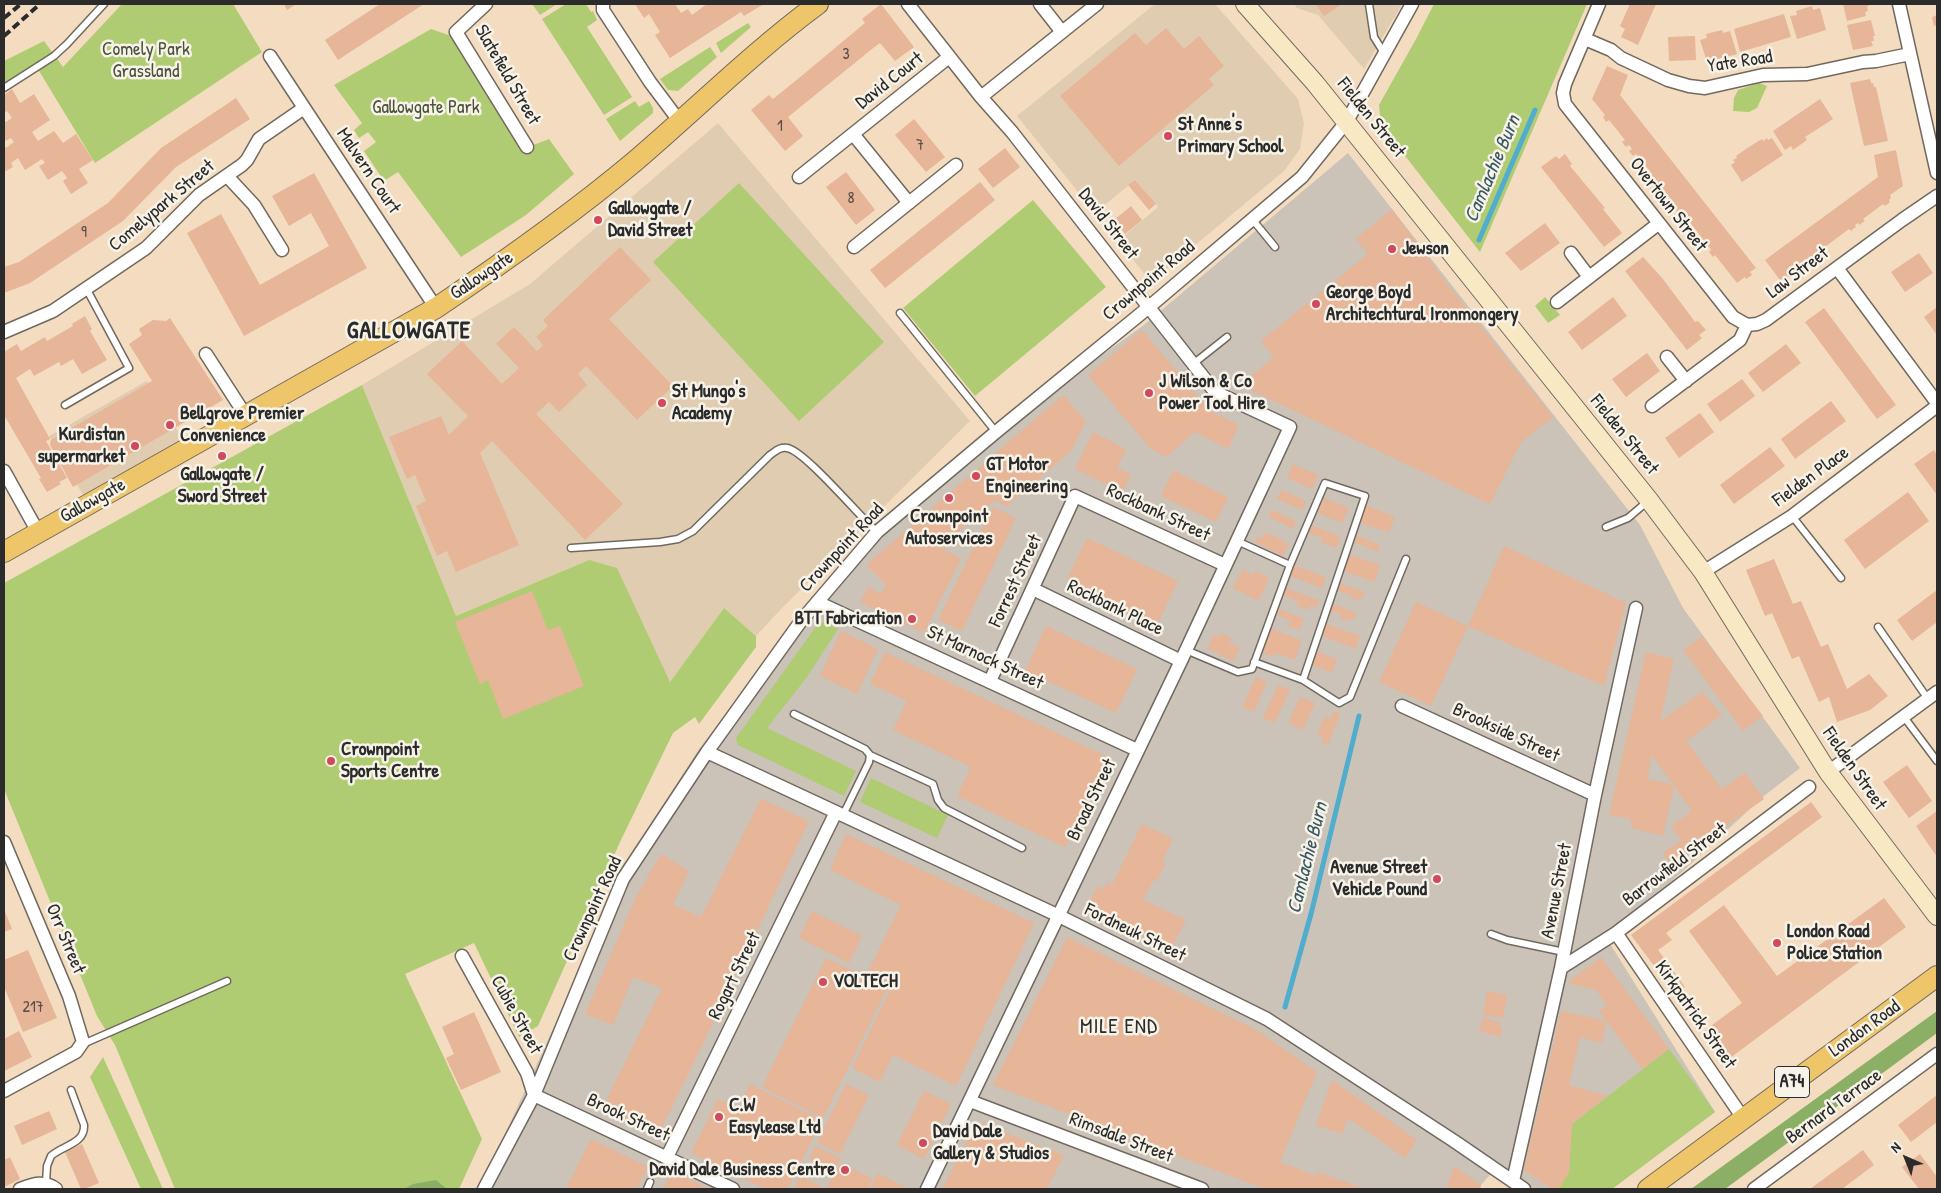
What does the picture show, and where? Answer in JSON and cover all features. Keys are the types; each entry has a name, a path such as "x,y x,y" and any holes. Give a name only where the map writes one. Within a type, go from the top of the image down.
{"main road":[{"name":"Gallowgate","path":"4,552 436,308 560,221 632,163 767,45 818,4"},
{"name":"Fielden Street","path":"1245,4 1347,122 1649,500 1703,572 1828,772 1937,916"},
{"name":"London Road","path":"1648,1189 1937,976"}],"street":[{"name":"Slatefield Street","path":"486,4 456,32 527,147"},
{"path":"602,4 650,82 680,122"},
{"path":"908,4 981,97 1097,4"},
{"path":"1040,4 1062,32"},
{"name":"Crownpoint Road","path":"484,1189 534,1095 623,879 707,752 801,621 877,532 1149,307 1302,177 1347,122 1412,4"},
{"path":"1585,38 1599,4"},
{"path":"1899,4 1937,173"},
{"name":"Yate Road","path":"1585,38 1611,50 1621,58 1668,80 1705,88 1763,75 1807,74 1910,54"},
{"name":"Overtown Street","path":"1585,38 1565,84 1563,94 1565,104 1733,317 1747,325"},
{"name":"Malvern Court","path":"270,56 436,308"},
{"name":"David Court","path":"799,177 950,58"},
{"name":"David Street","path":"981,97 1012,132 1215,392 1290,427"},
{"name":"Comelypark Street","path":"4,332 53,311 146,248 199,195 247,160 259,139 304,108"},
{"name":"David Court","path":"853,134 909,203"},
{"path":"854,247 956,165"},
{"path":"227,176 254,205 282,250"},
{"name":"Law Street","path":"1747,325 1757,324 1766,320 1937,196"},
{"path":"1557,302 1658,224"},
{"path":"1571,253 1589,277"},
{"path":"1836,268 1937,404"},
{"path":"1652,406 1740,340 1747,325"},
{"path":"206,354 246,416"},
{"path":"1668,357 1686,381"},
{"name":"Fielden Place","path":"1703,572 1792,516 1937,404"},
{"name":"Broad Street","path":"927,1189 1183,656 1290,427"},
{"path":"4,470 38,532"},
{"name":"Rockbank Street","path":"1075,496 1225,565"},
{"name":"Forrest Street","path":"990,681 1075,496"},
{"name":"Rockbank Place","path":"1033,589 1183,656"},
{"name":"St Marnock Street","path":"817,602 1137,750"},
{"name":"Avenue Street","path":"1513,1181 1561,968 1595,795 1636,608"},
{"path":"1828,772 1932,696"},
{"name":"Brookside Street","path":"1402,706 1595,795"},
{"name":"Fordneuk Street","path":"707,752 1058,915 1267,1019 1454,1140 1524,1189"},
{"name":"Barrowfield Street","path":"1561,968 1616,933 1809,787"},
{"name":"Rogart Street","path":"667,1157 840,813"},
{"name":"Orr Street","path":"4,842 69,996 81,1034 79,1048"},
{"name":"Kirkpatrick Street","path":"1616,933 1743,1118"},
{"name":"Cubie Street","path":"462,956 526,1073 534,1095"},
{"path":"4,1090 79,1048"},
{"name":"Bernard Terrace","path":"1754,1189 1937,1054"},
{"name":"Brook Street","path":"534,1095 733,1189"},
{"name":"Rimsdale Street","path":"970,1101 1202,1189"},
{"path":"20,1189 40,1184 51,1186"}],"lane":[{"path":"4,88 54,56 104,4"},
{"path":"1369,4 1374,37 1384,54"},
{"path":"1252,220 1275,247"},
{"path":"65,405 128,368 86,288"},
{"path":"900,313 996,432"},
{"path":"1193,364 1226,337"},
{"path":"571,548 678,539 693,531 779,448 788,448 796,451 877,532"},
{"path":"1183,656 1238,672 1252,669 1290,565 1325,483 1365,496 1303,680"},
{"path":"1606,527 1628,518 1649,500"},
{"path":"1792,516 1841,578"},
{"path":"1237,541 1290,565"},
{"path":"1254,662 1303,680 1339,703 1350,697 1406,559"},
{"path":"1878,627 1932,696"},
{"path":"794,714 865,748 870,755 933,784 938,800 944,808 1022,848"},
{"path":"1904,716 1937,761"},
{"path":"840,813 869,762 870,755"},
{"path":"1491,934 1507,940 1564,952"},
{"path":"79,1048 227,981"},
{"path":"51,1186 47,1166 50,1156 76,1142 84,1130 84,1125 71,1090"},
{"path":"647,1189 650,1182"}],"shaded area":[{"name":"St Anne's Primary School","path":"1155,4 1215,4 1298,99 1304,123 1300,149 1284,171 1151,282 1118,241 1158,207 1135,180 1095,213 1017,116"},
{"path":"1294,4 1402,4 1364,69 1318,15 1297,8"},
{"name":"St Mungo's Academy","path":"718,123 970,421 756,636 724,608 670,682 589,560 456,616 362,385 530,284"},
{"path":"1348,153 1640,525 1683,608 1800,768 1764,796 1616,933 1607,939 1715,1112 1612,1189 1524,1189 1495,1169 1481,1185 1480,1189 480,1189 635,849 699,749 812,599 992,434 1144,325"},
{"path":"147,381 187,446 87,502 49,436"}],"green space":[{"name":"Comely Park Grassland","path":"122,4 233,4 262,52 95,163 36,66 4,90 4,61 44,41 63,67"},
{"path":"532,4 557,4 540,15"},
{"path":"566,4 586,4 591,12 593,11 597,20 587,27 632,97 604,115 542,19"},
{"path":"1434,4 1587,4 1480,252 1381,125 1379,105"},
{"path":"748,23 751,27 721,53 716,43"},
{"name":"Gallowgate Park","path":"431,29 454,37 523,149 549,139 574,174 526,215 461,257 398,172 384,181 364,151 376,142 368,132 359,138 354,130 362,123 334,85"},
{"path":"710,47 717,57 678,91 668,90 660,79"},
{"path":"1759,83 1767,86 1757,108 1749,112 1733,111 1734,98 1738,90"},
{"path":"635,101 639,107 649,101 653,108 653,113 620,141 606,119"},
{"path":"739,183 884,342 799,421 653,262"},
{"path":"1033,200 1106,287 975,396 903,308"},
{"path":"1545,297 1560,315 1548,323 1535,306"},
{"name":"Crownpoint Sports Centre","path":"362,385 456,616 589,560 617,568 670,682 724,608 756,636 756,647 699,724 695,717 673,733 620,842 538,1026 519,1037 474,943 405,974 482,1139 459,1189 175,1189 115,1045 97,1016 4,789 4,583"},
{"path":"820,621 838,629 807,677 767,728 856,771 844,796 738,745 736,738"},
{"path":"871,778 948,815 937,838 860,802"},
{"path":"1937,1011 1937,1033 1725,1189 1691,1189"},
{"path":"1669,1049 1715,1112 1612,1189 1559,1189 1569,1172 1572,1124"},
{"path":"103,1057 163,1189 141,1189 90,1077"},
{"path":"436,1180 447,1189 404,1189 413,1184"}],"building":[{"path":"284,4 296,4 287,10"},
{"path":"380,4 424,4 338,60 325,40"},
{"path":"635,4 675,4 681,13 688,9 692,15 707,4 764,4 744,16 741,12 670,58 655,35 660,32 649,14 644,18"},
{"path":"881,4 914,47 895,61 880,43 872,49 788,117 803,136 785,151 751,110 769,95 773,99 799,78 865,23 862,19"},
{"path":"1315,4 1342,4 1324,16"},
{"path":"1630,4 1656,4 1638,45 1621,37 1625,29 1620,26"},
{"path":"1843,4 1868,4 1869,6 1867,6 1868,11 1865,12 1866,16 1847,21"},
{"path":"1812,6 1813,10 1820,8 1826,30 1797,39 1790,16 1797,15 1796,11"},
{"path":"1784,14 1791,37 1740,52 1734,29"},
{"path":"1937,15 1937,25 1934,26 1932,17"},
{"path":"1871,20 1875,36 1873,36 1874,41 1871,41 1873,46 1853,50 1847,25"},
{"path":"1166,28 1184,49 1199,36 1224,66 1209,79 1214,85 1119,166 1060,96 1135,33 1146,45"},
{"path":"1722,30 1723,33 1730,31 1737,54 1707,62 1700,40 1707,38 1706,34"},
{"path":"1695,36 1696,60 1669,61 1668,37"},
{"path":"1607,66 1628,75 1620,95 1756,268 1750,272 1752,275 1746,279 1745,277 1737,283 1715,255 1713,257 1709,252 1710,248 1708,246 1706,248 1702,243 1705,242 1689,221 1686,223 1682,218 1685,217 1682,213 1679,215 1676,210 1678,208 1662,188 1660,190 1656,185 1657,181 1655,179 1653,181 1649,176 1652,174 1636,154 1633,156 1629,151 1632,149 1629,145 1626,147 1622,142 1625,140 1609,120 1606,122 1603,117 1605,115 1592,99"},
{"path":"1870,79 1874,87 1876,87 1888,141 1864,146 1850,83"},
{"path":"12,89 20,103 34,94 50,120 32,132 38,141 54,131 63,143 76,134 93,160 79,169 88,183 71,194 63,181 67,178 62,171 48,180 39,166 45,163 42,159 25,170 18,158 11,163 13,167 4,172 4,145 6,148 14,142 11,138 6,141 4,137 4,123 12,118 7,111 4,113 4,95"},
{"path":"236,98 250,119 176,167 123,221 30,283 4,293 4,267 19,262 108,203 161,148"},
{"path":"1820,99 1833,119 1805,137 1807,140 1793,150 1791,146 1785,150 1773,131"},
{"path":"914,119 945,157 926,172 895,135"},
{"path":"1767,138 1768,140 1772,138 1783,155 1742,182 1731,165 1735,162 1733,160 1749,147"},
{"path":"1005,148 1020,167 993,188 978,169"},
{"path":"1896,150 1903,186 1890,195 1890,202 1885,206 1883,204 1863,219 1865,221 1859,225 1858,223 1851,231 1849,229 1822,249 1824,251 1818,255 1815,254 1815,257 1810,261 1808,259 1788,274 1790,276 1780,280 1765,260 1878,177 1874,155"},
{"path":"1565,154 1572,164 1570,166 1605,208 1603,209 1622,233 1604,247 1541,167 1556,156 1559,159"},
{"path":"846,172 875,210 856,225 826,187"},
{"path":"314,173 367,268 244,336 187,233 221,214 260,285 329,246 311,213 289,226 272,196"},
{"path":"1135,180 1156,204 1149,210 1128,185"},
{"path":"980,182 995,200 885,288 870,270"},
{"path":"1131,206 1142,220 1125,234 1114,220"},
{"path":"1392,209 1447,284 1553,417 1521,442 1490,504 1240,385 1274,357 1261,341 1368,254 1356,239"},
{"path":"1545,223 1560,243 1521,271 1505,253"},
{"path":"620,247 651,280 609,319 673,386 637,420 586,366 578,374 587,385 559,412 549,402 536,414 623,504 585,540 492,441 480,453 519,545 456,572 447,551 437,556 416,506 426,501 415,475 407,479 389,437 441,416 449,435 468,416 427,374 462,341 502,384 519,368 496,344 514,327 537,351 543,345 536,337 548,326 543,320"},
{"path":"1919,253 1933,273 1905,292 1891,272"},
{"path":"1643,257 1663,279 1695,322 1698,321 1706,330 1699,335 1702,338 1687,350 1625,271"},
{"path":"1613,297 1627,316 1582,350 1568,332"},
{"path":"1937,307 1937,335 1924,317"},
{"path":"1824,308 1896,405 1877,419 1805,322"},
{"path":"85,316 92,329 90,331 107,360 82,374 73,359 61,366 59,362 34,376 30,369 16,378 50,439 46,441 67,478 47,492 39,479 41,478 4,415 4,352 17,344 21,351 45,337 47,341 73,326 72,324"},
{"path":"170,318 223,400 73,487 50,445 51,440 152,381 129,344 142,335 139,329 153,320 166,321"},
{"name":"J Wilson & Co Power Tool Hire","path":"1142,330 1210,411 1239,425 1228,449 1195,432 1166,457 1150,448 1088,375"},
{"path":"1786,344 1801,363 1763,392 1748,373"},
{"path":"1647,353 1660,371 1626,397 1612,379"},
{"path":"1742,379 1755,396 1720,422 1707,404"},
{"path":"1063,395 1086,421 1071,451 1007,506 995,500 941,547 961,559 924,633 886,612 884,614 860,602 868,587 881,594 886,585 866,565"},
{"path":"1831,401 1846,421 1795,459 1781,439"},
{"path":"1700,413 1714,432 1679,458 1665,438"},
{"path":"1093,432 1126,449 1117,468 1131,474 1123,492 1075,469"},
{"path":"1770,447 1785,466 1734,504 1720,485"},
{"path":"1934,450 1937,455 1937,495 1914,464"},
{"path":"1293,464 1318,475 1312,489 1287,478"},
{"path":"1173,470 1228,497 1216,522 1161,496"},
{"path":"1281,490 1306,501 1302,510 1277,499"},
{"path":"1908,492 1929,521 1865,569 1844,540"},
{"path":"1324,498 1349,508 1342,523 1317,513"},
{"path":"1365,505 1395,517 1389,532 1362,524 1363,522 1359,520"},
{"path":"993,507 1016,518 962,631 938,620"},
{"path":"1272,510 1296,521 1293,529 1269,517"},
{"path":"1311,525 1341,537 1336,548 1321,542 1322,538 1308,532"},
{"path":"1266,532 1289,544 1283,556 1255,542 1258,536 1263,538"},
{"path":"1355,535 1380,545 1378,552 1352,541"},
{"path":"1087,538 1178,581 1157,625 1066,582"},
{"path":"1504,546 1626,603 1604,686 1468,626"},
{"path":"1347,554 1380,565 1374,582 1341,570"},
{"path":"1774,559 1793,604 1801,601 1821,647 1828,644 1847,689 1869,674 1888,696 1870,710 1837,722 1829,697 1819,702 1799,656 1792,659 1772,613 1765,616 1746,570"},
{"path":"1293,565 1326,577 1322,588 1290,576"},
{"path":"1243,569 1253,575 1255,571 1269,578 1258,601 1233,588"},
{"path":"1339,583 1365,592 1362,599 1360,598 1359,601 1350,597 1351,595 1337,590"},
{"path":"1285,588 1319,600 1317,608 1310,605 1308,610 1296,605 1298,601 1282,595"},
{"path":"1937,590 1937,622 1912,641 1897,620"},
{"path":"532,591 548,630 560,626 584,686 503,719 488,680 480,684 455,622"},
{"path":"1416,602 1468,626 1431,706 1379,682"},
{"path":"1333,604 1357,613 1355,619 1350,618 1348,621 1340,618 1341,614 1331,611"},
{"path":"1279,609 1304,619 1300,630 1288,626 1290,620 1277,615"},
{"path":"1324,623 1360,636 1356,649 1319,635"},
{"path":"1046,626 1137,669 1116,713 1025,671"},
{"path":"1269,628 1302,640 1295,660 1275,653 1274,657 1263,653 1264,649 1262,648"},
{"path":"841,631 878,649 857,694 820,676"},
{"path":"1221,633 1232,638 1229,642 1240,648 1233,661 1207,648 1214,634 1219,637"},
{"path":"1702,636 1763,716 1743,731 1683,650"},
{"path":"1314,651 1337,659 1332,673 1309,664"},
{"path":"885,652 1108,757 1065,847 957,796 971,767 893,730 907,701 870,684"},
{"path":"1646,652 1674,659 1660,721 1702,692 1722,715 1686,741 1722,789 1745,773 1764,799 1671,865 1663,853 1681,840 1671,826 1692,811 1652,755 1647,779 1671,784 1674,788 1663,836 1632,828 1630,819 1609,815"},
{"path":"1256,677 1267,682 1254,712 1242,707"},
{"path":"1278,685 1290,690 1275,723 1263,718"},
{"path":"1300,697 1315,703 1303,730 1288,723"},
{"path":"1333,711 1340,714 1328,745 1321,742 1323,736 1317,734 1324,717 1330,719"},
{"path":"1907,765 1932,801 1909,818 1883,782"},
{"path":"761,799 809,821 658,1135 603,1107 662,988 633,977 613,1025 585,1014 636,897 661,854 689,871 673,905 701,917"},
{"path":"1811,802 1822,817 1666,933 1672,940 1658,950 1685,987 1675,994 1631,935"},
{"path":"1937,811 1937,857 1916,826"},
{"path":"1142,824 1173,839 1162,862 1166,863 1156,882 1153,880 1143,900 1186,920 1171,949 1093,911 1095,906 1089,903 1098,886 1104,889 1107,882 1112,885"},
{"path":"846,834 1034,923 956,1086 893,1055 880,1082 852,1068 893,984 868,972 901,905 830,870"},
{"path":"1884,898 1906,927 1726,1061 1704,1031 1742,1003 1689,931 1724,905 1777,976"},
{"path":"4,909 12,929 4,932"},
{"path":"812,911 862,936 849,963 799,938"},
{"path":"1067,937 1258,1031 1317,1072 1280,1162 1317,1176 1318,1172 1365,1189 1265,1189 993,1085"},
{"path":"28,950 57,1018 23,1032 4,987 4,960"},
{"path":"1601,957 1669,1049 1642,1069 1599,1011 1607,1005 1596,990 1567,983"},
{"path":"826,958 888,987 823,1118 762,1087"},
{"path":"1487,991 1507,995 1503,1018 1483,1015"},
{"path":"1561,1011 1606,1021 1602,1043 1580,1037 1569,1085 1607,1096 1572,1124 1569,1172 1559,1189 1552,1189 1524,1170"},
{"path":"474,1012 501,1072 461,1090 446,1058 454,1054 442,1027"},
{"path":"1483,1018 1501,1023 1499,1028 1503,1029 1500,1037 1479,1031"},
{"path":"19,1031 32,1057 4,1071 4,1039"},
{"path":"1332,1080 1417,1140 1405,1158 1348,1118 1342,1134 1316,1125"},
{"path":"750,1084 822,1120 788,1189 766,1189 691,1153 718,1099 739,1109"},
{"path":"846,1084 869,1095 840,1154 817,1142"},
{"path":"924,1091 951,1104 924,1159 897,1145"},
{"path":"1937,1095 1937,1122 1911,1142 1898,1125"},
{"path":"49,1111 57,1129 22,1145 14,1126"},
{"path":"977,1122 1064,1155 1047,1189 942,1189"},
{"path":"591,1139 648,1167 637,1189 566,1189"},
{"path":"82,1144 99,1183 84,1189 81,1189 65,1152"},
{"path":"815,1146 840,1158 834,1171 809,1159"},
{"path":"1863,1150 1874,1165 1842,1189 1810,1189"},
{"path":"1920,1154 1937,1177 1937,1189 1919,1189 1902,1167"},
{"path":"10,1157 20,1179 4,1187 4,1160"},
{"name":"David Dale Business Centre","path":"840,1163 873,1179 867,1189 826,1189"},
{"path":"1454,1166 1481,1185 1480,1189 1446,1189"},
{"path":"672,1171 708,1189 663,1189"},
{"name":"David Dale Business Centre","path":"878,1173 889,1179 910,1189 871,1188"},
{"path":"800,1176 826,1189 794,1189"}],"waterway":[{"name":"Camlachie Burn","path":"1479,240 1535,110"},
{"name":"Camlachie Burn","path":"1285,1007 1311,914 1359,716"}],"railway":[{"path":"4,18 21,4"},
{"path":"4,36 40,4"}],"place":[{"name":"St Anne's Primary School","path":"1168,136"},
{"name":"Gallowgate / David Street","path":"598,220"},
{"name":"Jewson","path":"1392,249"},
{"name":"George Boyd Architechtural Ironmongery","path":"1316,304"},
{"name":"J Wilson & Co Power Tool Hire","path":"1149,393"},
{"name":"St Mungo's Academy","path":"662,403"},
{"name":"Bellgrove Premier Convenience","path":"170,425"},
{"name":"Kurdistan supermarket","path":"135,446"},
{"name":"Gallowgate / Sword Street","path":"222,456"},
{"name":"GT Motor Engineering","path":"976,476"},
{"name":"Crownpoint Autoservices","path":"949,498"},
{"name":"BTT Fabrication","path":"912,619"},
{"name":"Crownpoint Sports Centre","path":"331,761"},
{"name":"Avenue Street Vehicle Pound","path":"1437,879"},
{"name":"London Road Police Station","path":"1777,943"},
{"name":"VOLTECH","path":"823,982"},
{"name":"C.W Easylease Ltd","path":"719,1117"},
{"name":"David Dale Gallery & Studios","path":"923,1143"},
{"name":"David Dale Business Centre","path":"845,1170"}],"district":[{"name":"GALLOWGATE","path":"409,332"},
{"name":"MILE END","path":"1119,1027"}]}
